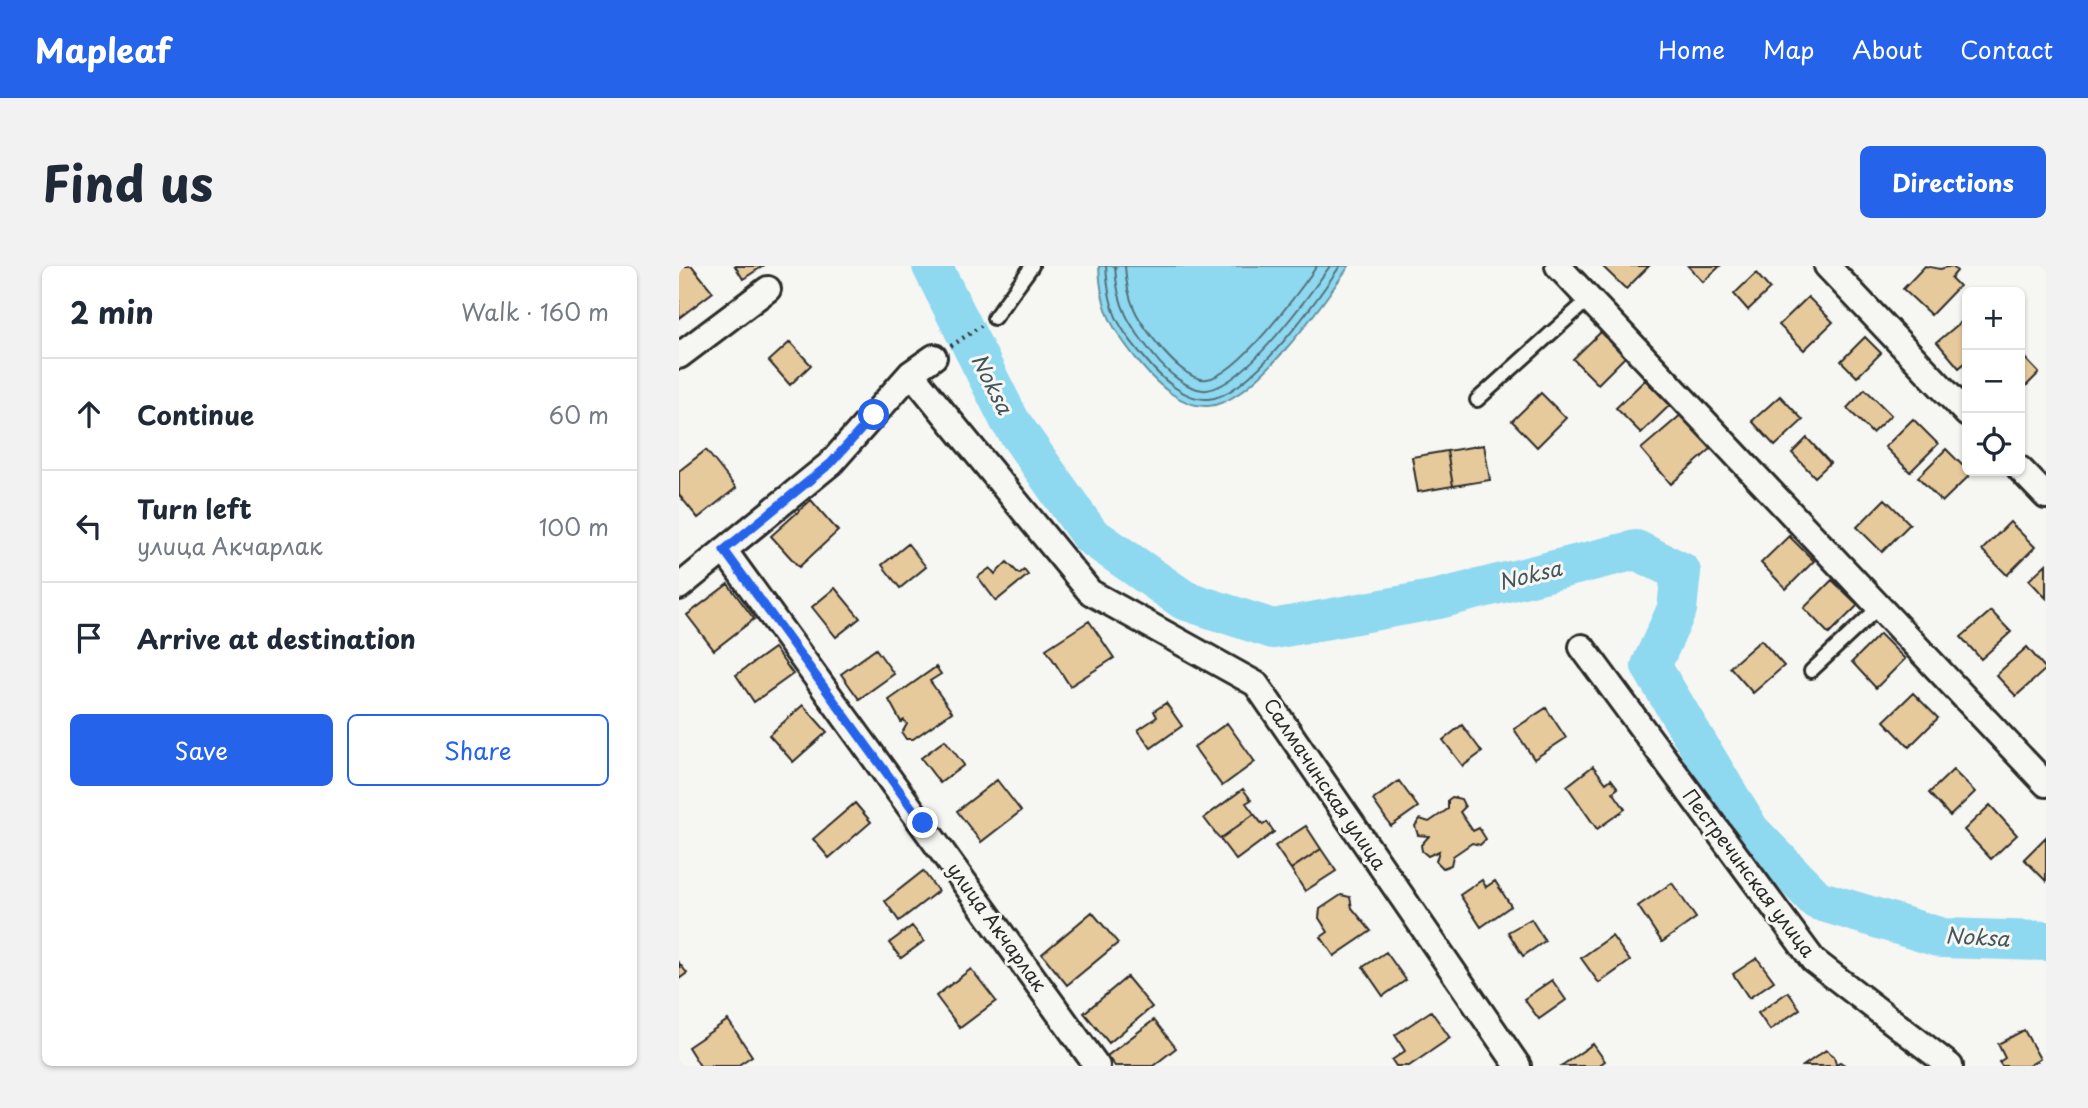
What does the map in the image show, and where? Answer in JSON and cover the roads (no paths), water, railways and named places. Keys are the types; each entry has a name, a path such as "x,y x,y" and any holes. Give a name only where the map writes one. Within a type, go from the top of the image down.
{"street":[{"path":"1558,266 2046,784"},
{"path":"1827,266 1966,413"},
{"path":"679,356 768,289"},
{"path":"679,587 831,463 911,373 934,357"},
{"name":"Салмачинская улица","path":"911,373 1090,592 1256,684 1518,1066"},
{"path":"2025,474 2046,496"},
{"name":"улица Акчарлак","path":"724,550 1097,1066"},
{"name":"Пестречинская улица","path":"1582,647 1813,960 1950,1066"}],"lane":[{"path":"994,318 1032,266"},
{"path":"1477,400 1589,299"},
{"path":"1811,671 1879,607"}],"water":[{"path":"1099,266 1349,266 1305,326 1266,370 1226,401 1199,406 1180,399 1163,387 1148,373 1116,331 1102,296"}],"waterway":[{"name":"Noksa","path":"932,266 1010,421 1090,535 1184,600 1273,629 1438,599 1636,550 1681,572 1677,609 1651,666 1750,831 1817,900 1942,938 2046,941"}]}
